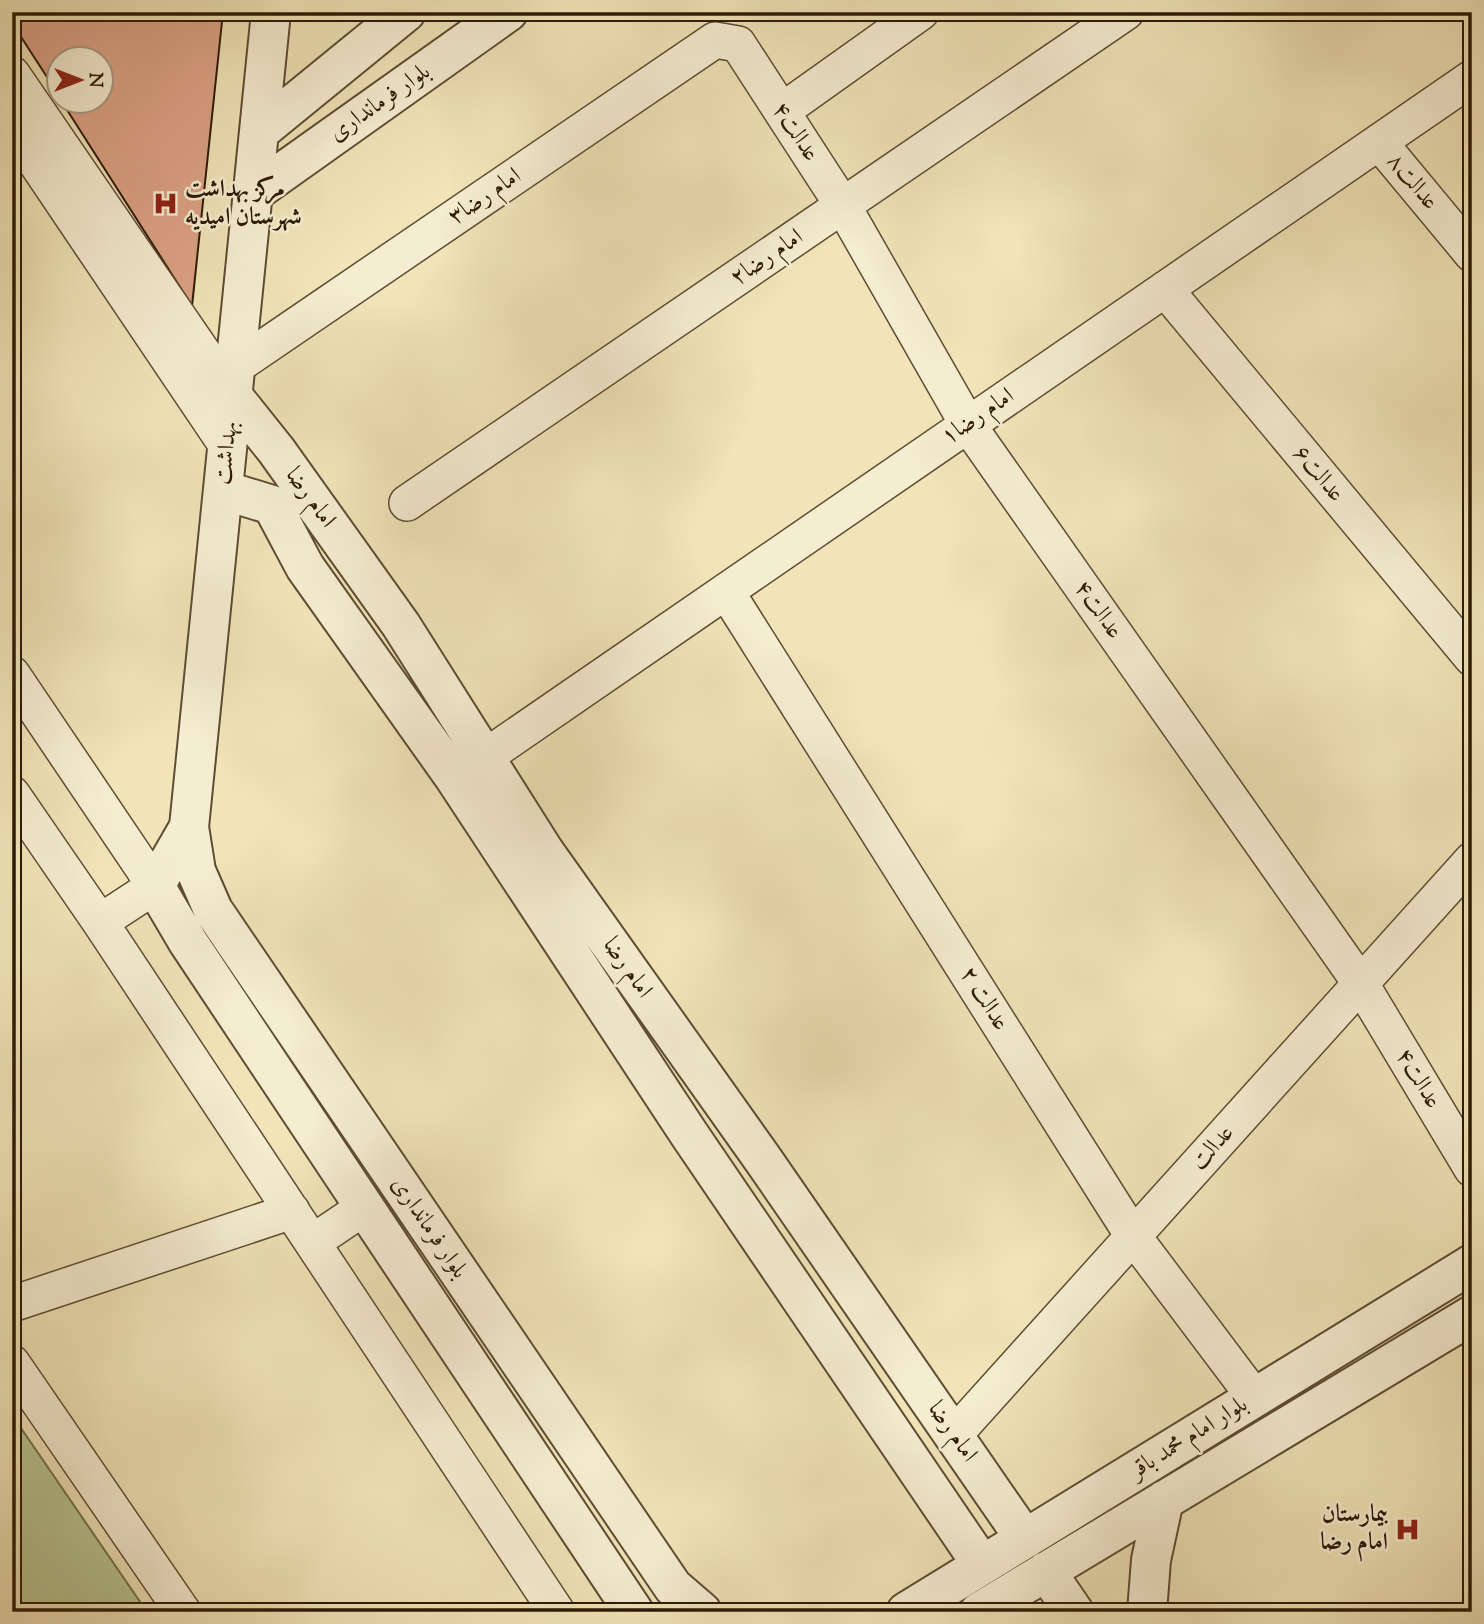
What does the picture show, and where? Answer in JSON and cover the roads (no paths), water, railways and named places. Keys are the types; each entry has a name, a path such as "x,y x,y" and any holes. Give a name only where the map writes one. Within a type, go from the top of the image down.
{"street":[{"name":"بهداشت","path":"155,886 189,827 271,12"},
{"name":"بلوار فرمانداری","path":"259,132 406,12"},
{"name":"بلوار فرمانداری","path":"252,194 508,12"},
{"path":"782,111 921,12"},
{"name":"امام رضا۲","path":"407,503 1126,12"},
{"name":"امام رضا۳","path":"234,381 715,40 738,44"},
{"name":"عدالت۴","path":"738,44 843,206 968,425 1361,984 1472,1169"},
{"path":"12,74 234,381"},
{"name":"امام رضا۱","path":"485,757 1472,78"},
{"path":"12,127 227,446"},
{"name":"عدالت۸","path":"1379,142 1472,254"},
{"name":"عدالت۶","path":"1165,289 1472,658"},
{"name":"امام رضا","path":"234,381 276,450 401,625 544,851 762,1158 1025,1539"},
{"name":"امام رضا","path":"223,490 272,505 304,567 454,777 689,1134 982,1565"},
{"name":"عدالت ۲","path":"726,591 1133,1236 1255,1398"},
{"path":"12,674 155,886 100,922"},
{"path":"12,794 292,1210 557,1612"},
{"name":"بلوار فرمانداری","path":"189,827 196,870 214,911 673,1587 702,1612"},
{"name":"عدالت","path":"954,1435 1472,860"},
{"name":"بلوار فرمانداری","path":"155,886 188,942 634,1612"},
{"path":"313,1242 365,1207"},
{"path":"12,1304 292,1210"},
{"name":"بلوار امام محمد باقر","path":"906,1612 1472,1264"},
{"name":"بلوار امام محمد باقر","path":"997,1607 1046,1571 1472,1315"},
{"path":"12,1363 183,1612"},
{"path":"1147,1612 1151,1560 1164,1500"},
{"path":"1046,1571 1073,1612"}],"place":[{"name":"مرکز بهداشت شهرستان امیدیه","path":"165,204"},
{"name":"بیمارستان امام رضا","path":"1408,1529"}]}
